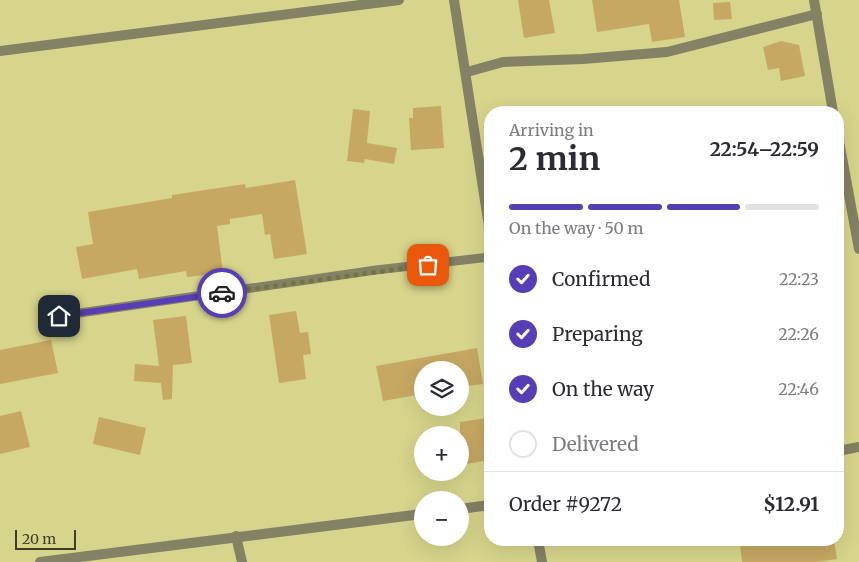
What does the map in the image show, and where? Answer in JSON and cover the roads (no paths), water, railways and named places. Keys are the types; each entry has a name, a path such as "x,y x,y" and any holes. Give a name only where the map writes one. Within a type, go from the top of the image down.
{"street":[{"path":"0,52 399,0"},
{"path":"454,0 484,193"},
{"path":"814,0 832,106"},
{"path":"466,72 503,62 583,59 667,52 816,14"},
{"path":"844,168 859,249"},
{"path":"844,450 859,447"},
{"path":"469,508 484,506"},
{"path":"40,562 414,515"},
{"path":"236,536 242,562"},
{"path":"539,546 542,562"}],"lane":[{"path":"59,316 376,270 484,258"}]}
